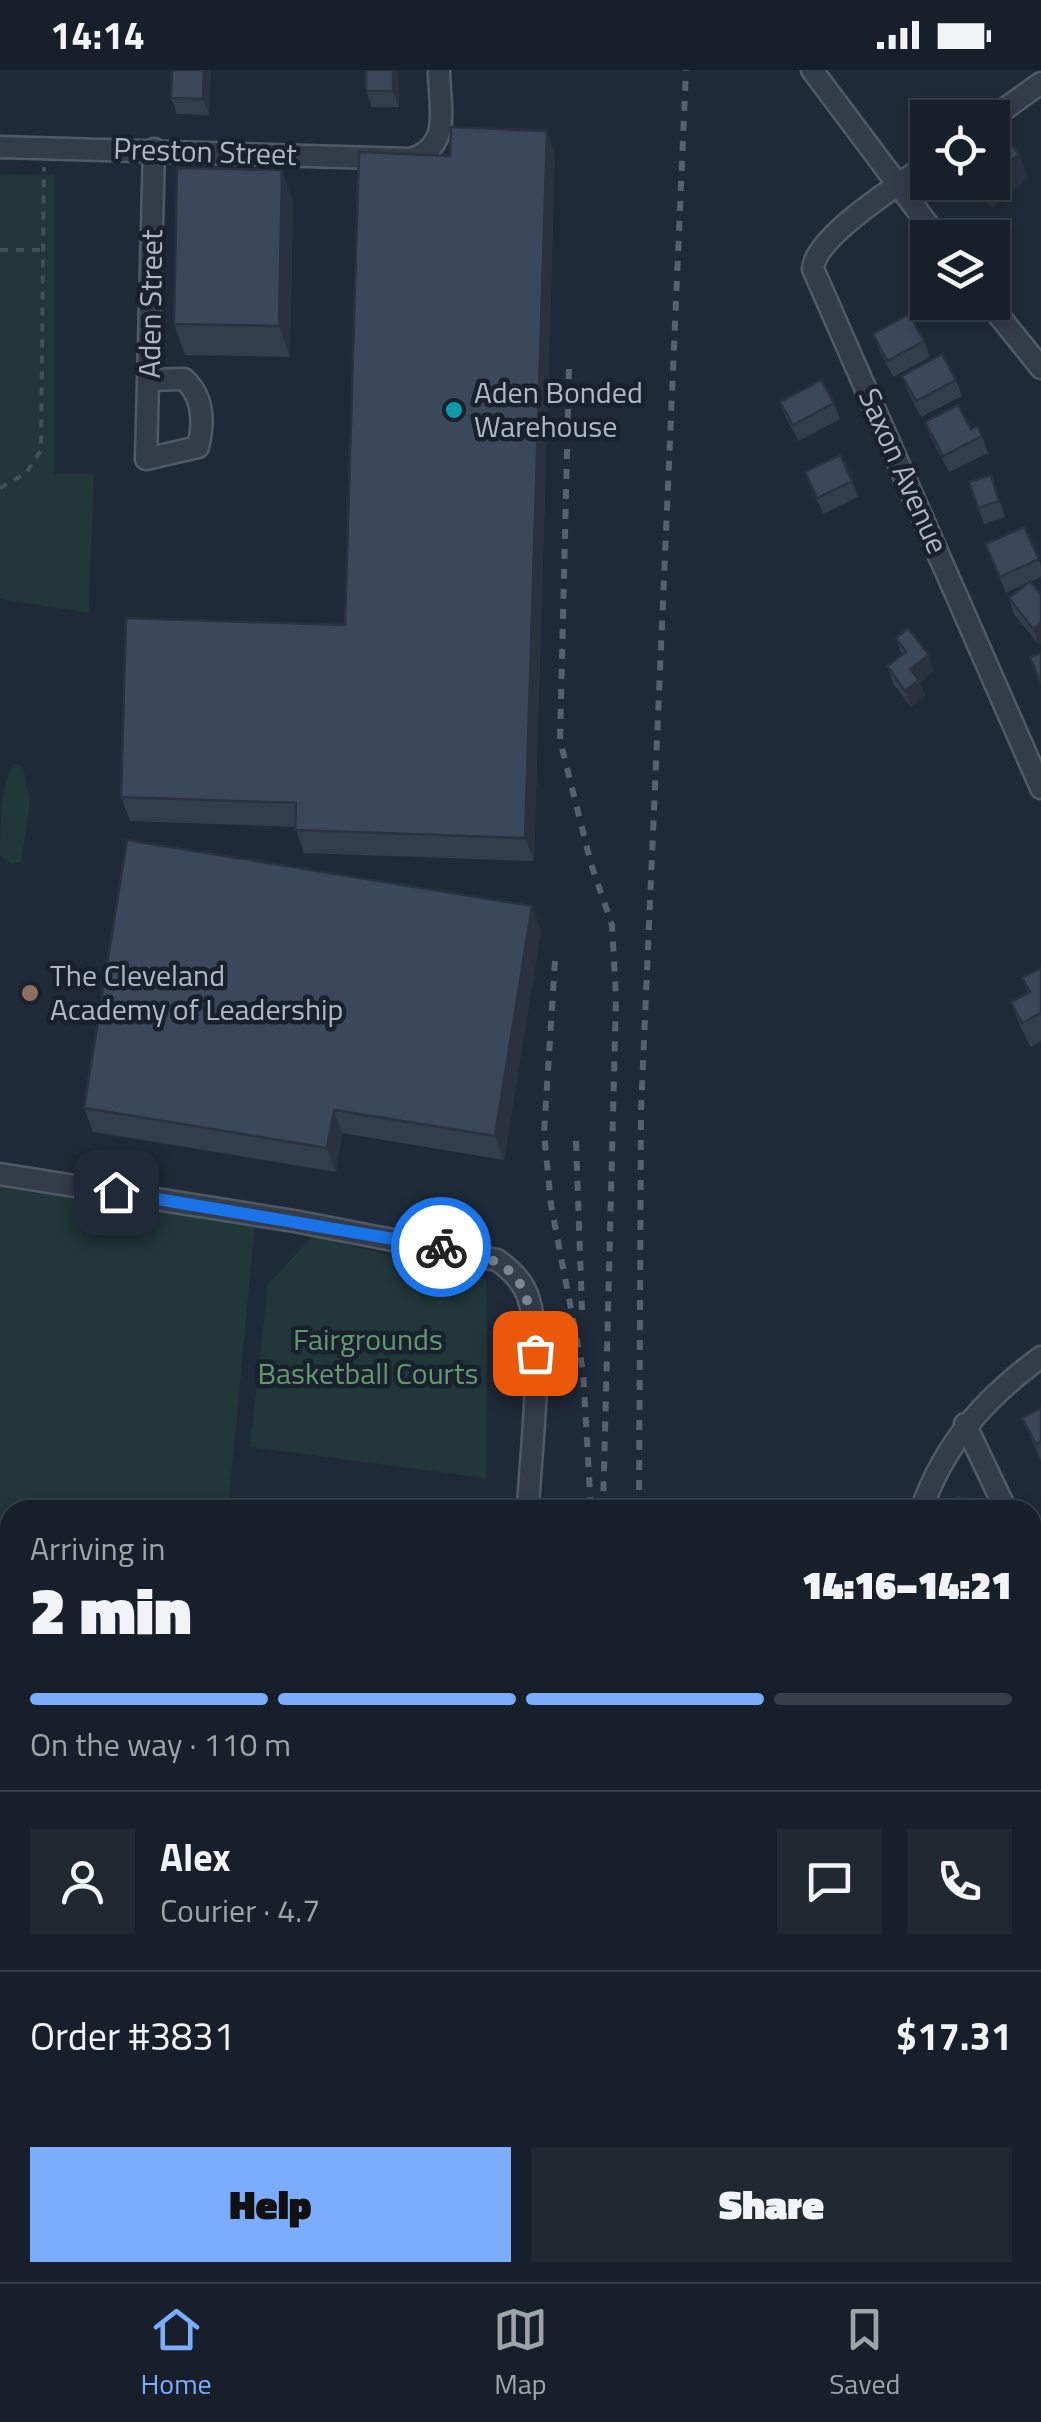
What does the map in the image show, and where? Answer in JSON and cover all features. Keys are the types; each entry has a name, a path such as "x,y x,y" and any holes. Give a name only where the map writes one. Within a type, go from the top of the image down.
{"street":[{"name":"Preston Street","path":"0,148 154,149 411,159 432,149 442,130 439,70"},
{"path":"812,70 925,220"},
{"path":"1010,105 1041,83"},
{"name":"Aden Street","path":"150,380 184,379 194,388 203,430 198,448 146,459 154,149"},
{"name":"Saxon Avenue","path":"910,177 816,253 813,269 1041,788"},
{"path":"1002,320 1041,368"},
{"path":"0,1174 294,1221 497,1260 521,1282 532,1315 535,1353 528,1500"},
{"path":"925,1500 945,1454 966,1424 1001,1387 1041,1357"},
{"path":"966,1424 1001,1500"}],"path":[{"path":"0,488 26,474 42,450 44,168"},
{"path":"0,250 41,250"}],"green space":[{"path":"0,174 54,175 54,474 94,474 89,613 0,599"},
{"path":"14,764 23,766 30,803 21,862 11,864 0,855 0,832 3,793"},
{"path":"0,1174 256,1215 229,1500 0,1500"},
{"name":"Fairgrounds Basketball Courts","path":"313,1236 487,1280 486,1478 250,1447 268,1284"}],"building":[{"path":"172,70 204,70 203,99 171,98"},
{"path":"366,70 393,70 393,91 366,91"},
{"name":"Aden Bonded Warehouse","path":"451,127 547,131 525,838 295,830 296,803 121,797 126,618 345,625 359,152 450,156"},
{"path":"1010,144 1019,154 1010,162"},
{"path":"177,168 282,170 279,326 174,324"},
{"path":"909,314 924,341 887,361 873,334"},
{"path":"942,354 956,380 916,401 902,376"},
{"path":"821,380 834,403 793,425 780,402"},
{"path":"958,405 971,429 977,426 982,436 943,456 925,422"},
{"path":"840,455 852,481 817,498 805,472"},
{"path":"991,475 999,501 978,508 969,482"},
{"path":"1024,527 1039,559 1000,577 985,544"},
{"path":"1030,581 1041,595 1041,623 1033,629 1009,598"},
{"path":"908,628 929,655 910,669 919,680 905,691 887,666 906,652 896,638"},
{"path":"1041,653 1041,684 1030,657"},
{"path":"127,840 532,906 495,1136 334,1110 327,1148 84,1108"},
{"path":"1041,968 1041,1013 1022,1023 1011,1002 1030,992 1022,978"},
{"path":"1041,1408 1041,1441 1036,1444 1022,1418"}],"railway":[{"path":"639,1500 641,1110 686,70"},
{"path":"569,369 560,740 591,864 612,925 616,997 603,1500"},
{"path":"555,961 544,1133 551,1205 583,1371 590,1500"},
{"path":"576,1141 582,1310"}],"way so far":[{"path":"441,1247 482,1254 510,1269 528,1296 535,1353"}],"place":[{"name":"Aden Bonded Warehouse","path":"454,410"},
{"name":"The Cleveland Academy of Leadership","path":"30,993"}],"route":[{"path":"116,1192 441,1247"}]}
